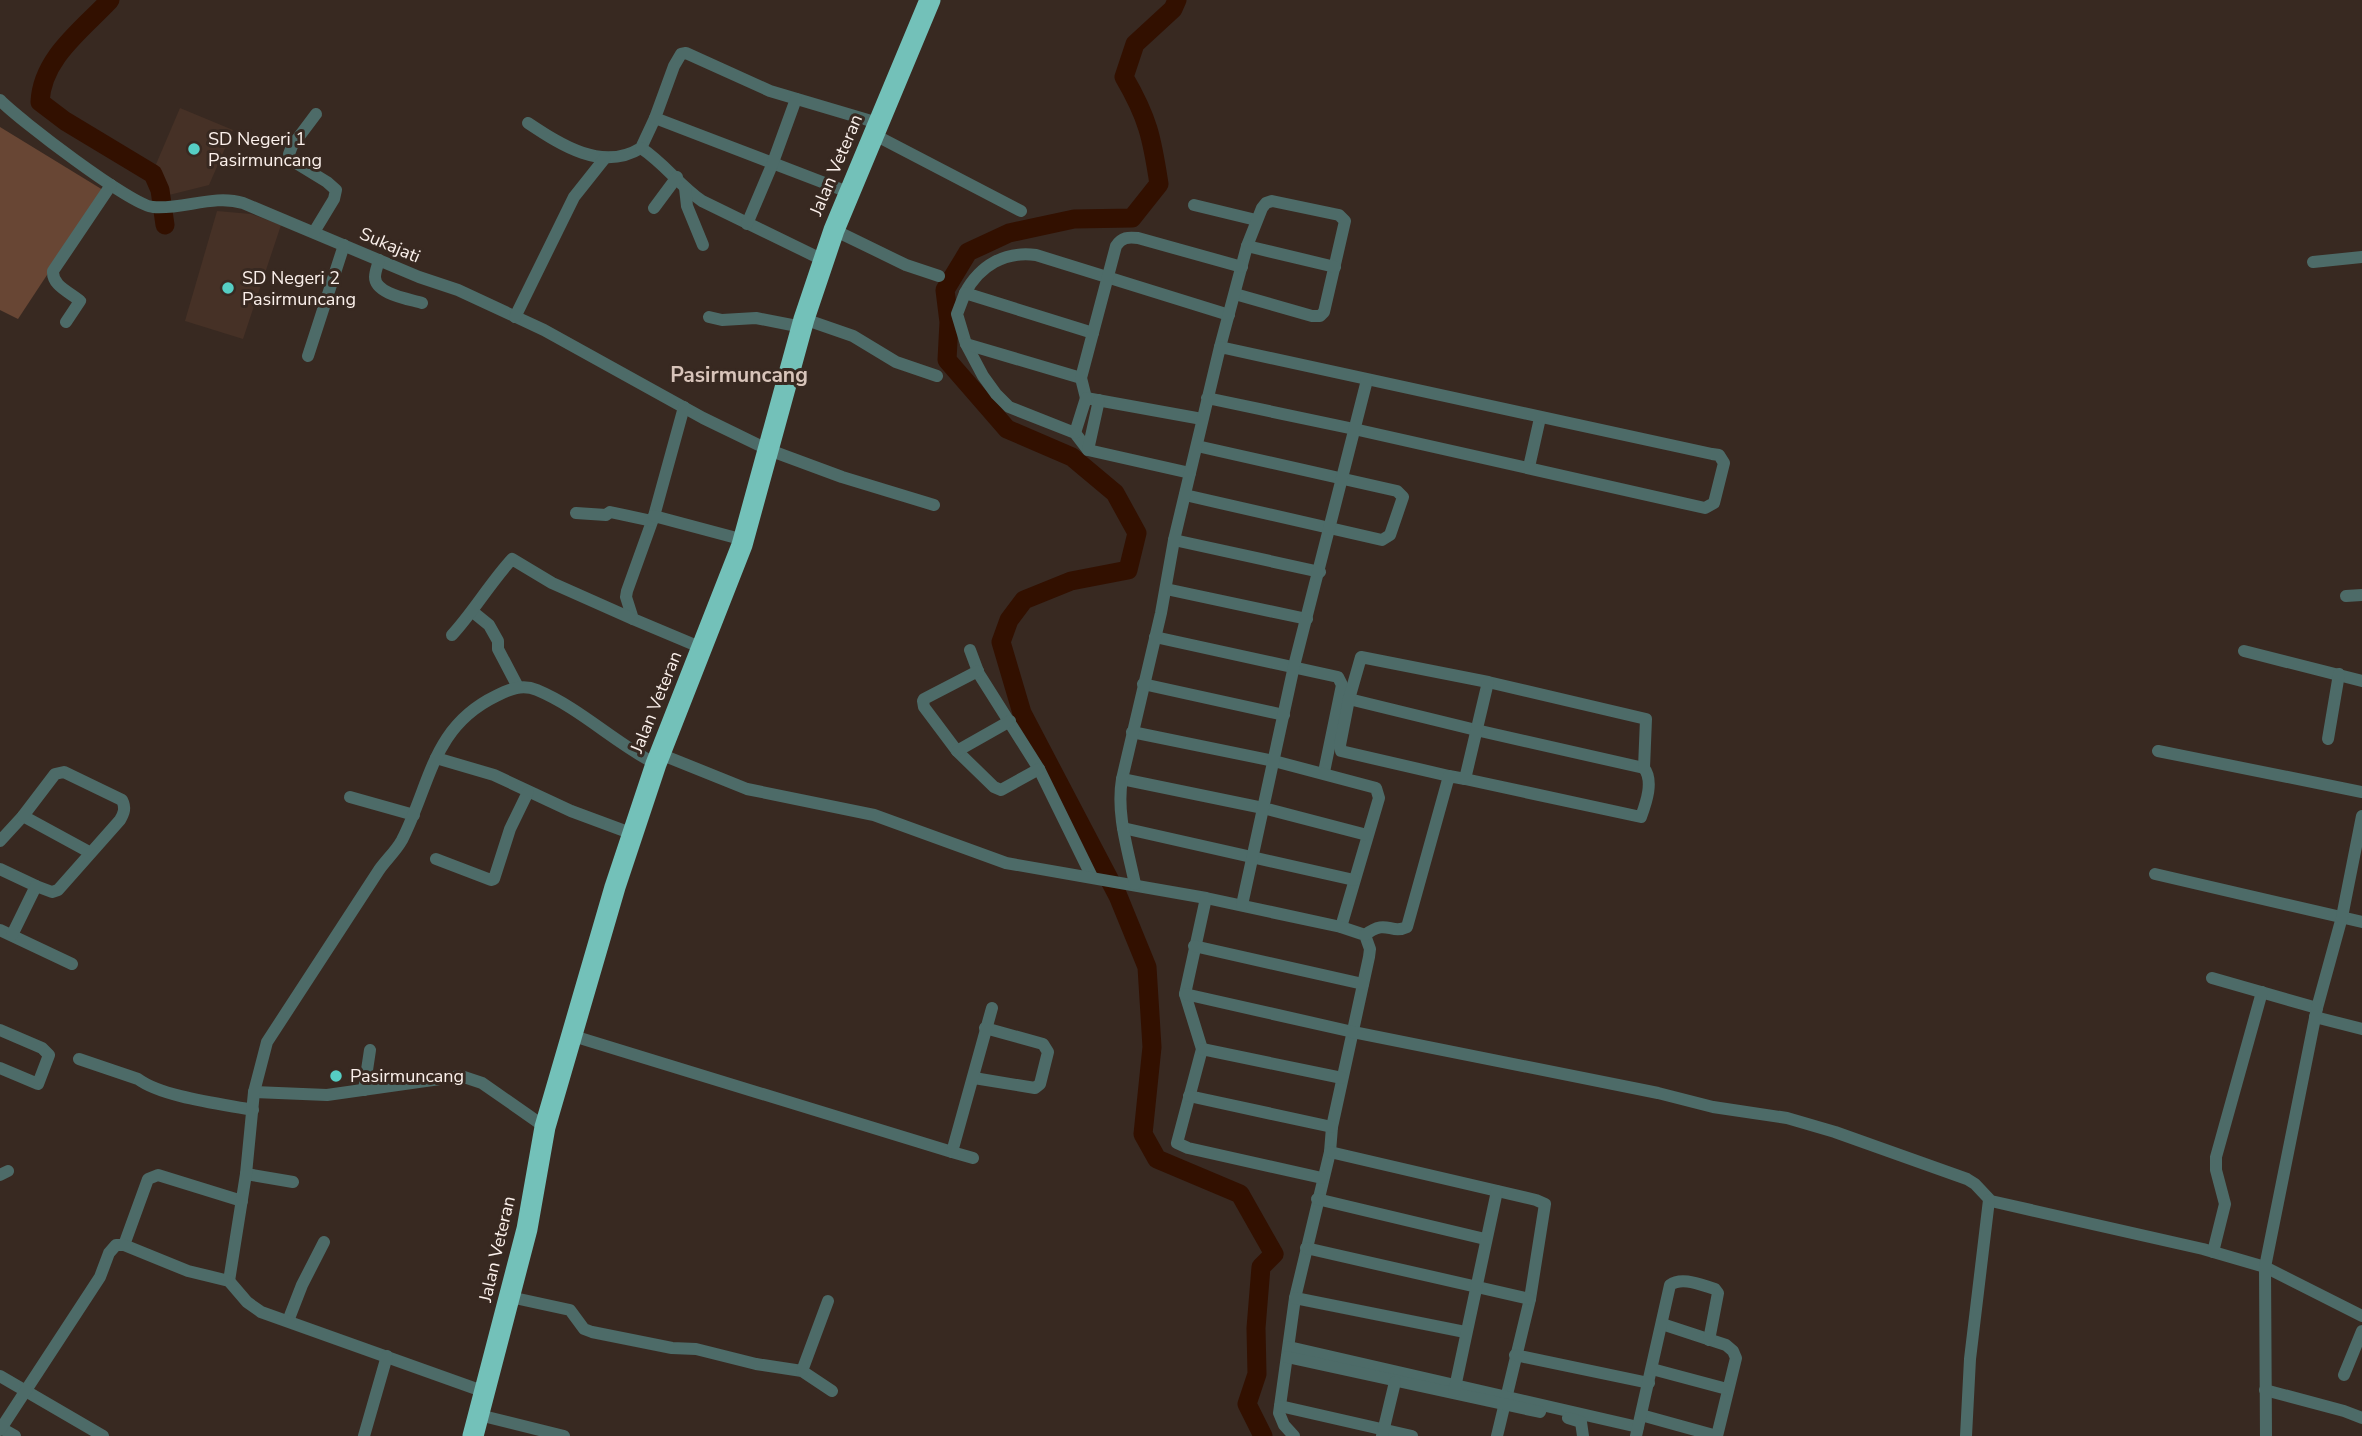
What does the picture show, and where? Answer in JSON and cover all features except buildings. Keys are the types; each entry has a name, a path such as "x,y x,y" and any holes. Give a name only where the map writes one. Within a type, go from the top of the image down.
{"highway":[{"name":"Jalan Veteran","path":"474,1436 527,1229 545,1127 570,1035 633,834 658,759 744,540 803,323 823,260 848,192 930,0"}],"street":[{"path":"528,123 559,144 578,152 605,158 641,148 674,66 681,54 686,53 770,91 876,128 1021,211"},
{"path":"747,224 796,99"},
{"name":"Sukajati","path":"0,100 111,185 141,204 161,207 237,201 458,290 544,330 769,450 842,477 934,505"},
{"path":"314,232 334,199 335,190 291,159 289,154 316,114"},
{"path":"655,118 848,192"},
{"path":"641,148 659,160 685,188 702,201 823,260"},
{"path":"515,317 574,197 605,158"},
{"path":"654,208 677,177"},
{"path":"66,323 80,301 57,284 52,278 53,271 111,185"},
{"path":"685,188 687,206 703,245"},
{"path":"1130,884 1120,797 1122,779 1202,419 1247,246 1256,220 1266,203 1272,201 1339,215 1345,221 1324,312 1320,316 1235,294"},
{"path":"1194,205 1256,220"},
{"path":"834,230 906,265 939,276"},
{"path":"1075,433 1086,398 1081,377 1116,246 1126,237 1138,238 1242,267"},
{"path":"308,356 344,245"},
{"path":"1247,246 1335,267"},
{"path":"1191,474 1088,450 1075,433 1009,407 983,376 967,344 957,314 971,281 993,261 1020,253 1229,315"},
{"path":"2312,262 2362,257"},
{"path":"379,260 375,278 378,286 422,303"},
{"path":"965,293 1093,333"},
{"path":"709,317 722,320 756,318 803,323 853,336 896,362 937,376"},
{"path":"967,344 1081,377"},
{"path":"1207,398 1705,508 1714,503 1724,463 1718,455 1220,347"},
{"path":"1242,905 1294,666 1367,380"},
{"path":"1086,398 1202,419"},
{"path":"1088,450 1099,400"},
{"path":"633,619 626,597 627,591 653,518 684,407"},
{"path":"1529,467 1540,418"},
{"path":"1185,495 1386,540 1403,497 1396,491 1342,477 1197,446"},
{"path":"576,513 607,515 610,512 653,518 744,540"},
{"path":"1174,540 1320,572"},
{"path":"452,635 473,612 490,585 514,559 552,583 702,648"},
{"path":"1166,589 1307,620"},
{"path":"2346,596 2362,595"},
{"path":"473,612 489,625 518,687"},
{"path":"1155,637 1333,674 1341,680 1324,772"},
{"path":"970,650 978,671 1039,769 1094,877"},
{"path":"2244,650 2362,681"},
{"path":"1361,657 1366,657 1643,717 1648,727 1644,768 1649,781 1643,813 1636,818 1341,751 1349,699 1359,661 1361,657"},
{"path":"978,671 923,701 924,707 957,751 997,789 1002,790 1039,769"},
{"path":"2328,740 2339,674"},
{"path":"1465,779 1488,682"},
{"path":"1143,684 1284,715"},
{"path":"229,1281 246,1174 254,1092 267,1042 379,870 400,843 436,758 453,729 469,711 518,687 533,688 551,697 658,759 747,789 863,811 1006,863 1242,905 1365,935"},
{"path":"1349,699 1644,768"},
{"path":"957,751 1010,721"},
{"path":"1132,732 1324,772 1370,785 1378,790 1379,799 1341,927"},
{"path":"2158,751 2362,792"},
{"path":"436,758 494,775 570,811 633,834"},
{"path":"0,841 55,774 64,772 122,800 125,806 120,820 58,890 52,892 0,869"},
{"path":"1365,935 1375,927 1400,930 1407,927 1449,775"},
{"path":"1122,779 1263,808 1367,835"},
{"path":"436,859 493,880 510,829 528,792"},
{"path":"350,797 414,815"},
{"path":"23,816 91,853"},
{"path":"2266,1436 2265,1267 2316,1012 2342,918 2362,816"},
{"path":"1123,828 1354,880"},
{"path":"2155,874 2362,922"},
{"path":"36,886 6,933 72,964"},
{"path":"1206,898 1185,994 1202,1049 1178,1133 1179,1145 1322,1178"},
{"path":"1294,1436 1281,1419 1280,1406 1295,1298 1330,1152 1332,1128 1370,949 1365,935"},
{"path":"1194,946 1363,984"},
{"path":"2212,978 2262,992 2362,1029"},
{"path":"2213,1252 2225,1205 2216,1170 2216,1157 2262,992"},
{"path":"1185,994 1353,1032 1658,1093 1713,1107 1787,1118 1836,1132 1967,1179 1993,1201 2213,1252 2265,1267 2362,1316"},
{"path":"952,1152 992,1008"},
{"path":"974,1079 1035,1088 1040,1084 1045,1062 1047,1049 1042,1044 985,1028"},
{"path":"0,1030 43,1048 49,1055 37,1084 0,1068"},
{"path":"570,1035 973,1158"},
{"path":"1202,1049 1342,1079"},
{"path":"365,1090 370,1050"},
{"path":"79,1059 188,1098 253,1110"},
{"path":"254,1092 327,1095 461,1076 471,1078 545,1127"},
{"path":"1189,1097 1332,1128"},
{"path":"1330,1152 1536,1199 1545,1204 1530,1299 1497,1436"},
{"path":"246,1174 293,1182"},
{"path":"124,1245 148,1179 152,1176 158,1175 242,1201"},
{"path":"1454,1390 1497,1191"},
{"path":"1317,1199 1485,1239"},
{"path":"1966,1436 1970,1359 1993,1201"},
{"path":"288,1321 324,1241"},
{"path":"15,1436 1,1429 100,1277 109,1253 116,1245 124,1245 188,1271 229,1281 247,1302 261,1312 485,1392"},
{"path":"1306,1248 1530,1299"},
{"path":"1638,1426 1670,1285 1673,1282 1682,1281 1715,1289 1718,1297 1709,1340"},
{"path":"510,1297 570,1310 584,1329 592,1332 672,1348 696,1349 756,1364 802,1371 832,1391"},
{"path":"1295,1298 1465,1332"},
{"path":"802,1371 828,1301"},
{"path":"1288,1352 1505,1401 1638,1426 1717,1436 1736,1358 1733,1350 1726,1345 1662,1324"},
{"path":"2344,1375 2362,1331"},
{"path":"1288,1352 1395,1382 1454,1390"},
{"path":"1515,1355 1649,1383"},
{"path":"364,1436 387,1356"},
{"path":"1652,1369 1727,1389"},
{"path":"0,1376 103,1436"},
{"path":"1383,1433 1395,1382"},
{"path":"2265,1390 2362,1418"},
{"path":"1505,1401 1577,1420 1583,1425 1583,1436"},
{"path":"1280,1406 1383,1433 1412,1436"},
{"path":"479,1415 564,1436"}],"shaded area":[{"name":"SD Negeri 1 Pasirmuncang","path":"180,108 233,130 209,185 169,195 154,169"},
{"path":"0,127 103,190 18,319 0,310"},
{"name":"SD Negeri 2 Pasirmuncang","path":"217,211 251,214 281,225 243,339 185,321"}],"waterway":[{"path":"110,0 56,58 42,86 40,102 65,121 153,174 160,190 165,225"},
{"path":"1177,0 1173,9 1135,44 1124,77 1148,129 1159,184 1132,218 1074,219 1009,233 968,252 945,290 949,322 947,360 1007,429 1072,457 1115,493 1137,533 1128,570 1071,581 1024,600 1009,620 1001,642 1022,713 1118,896 1147,967 1152,1047 1143,1134 1157,1159 1240,1194 1274,1254 1261,1267 1256,1328 1257,1374 1247,1404 1263,1436"}],"place":[{"name":"SD Negeri 1 Pasirmuncang","path":"194,149"},
{"name":"SD Negeri 2 Pasirmuncang","path":"228,288"},
{"name":"Pasirmuncang","path":"336,1076"}],"district":[{"name":"Pasirmuncang","path":"739,375"}]}
